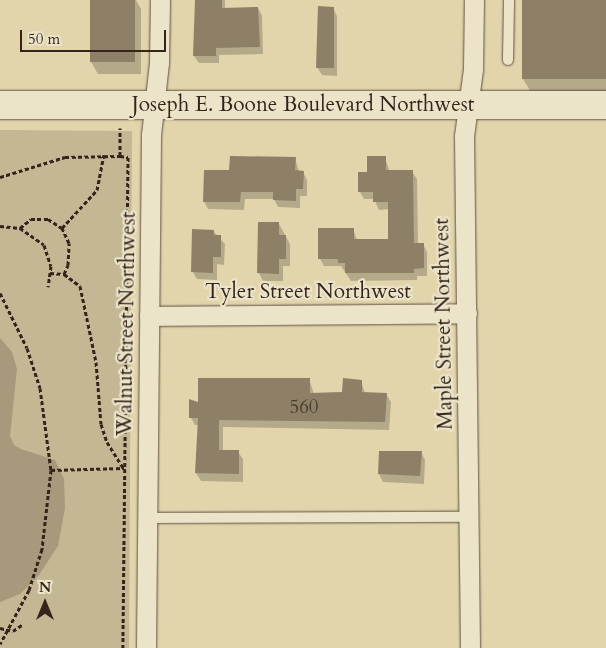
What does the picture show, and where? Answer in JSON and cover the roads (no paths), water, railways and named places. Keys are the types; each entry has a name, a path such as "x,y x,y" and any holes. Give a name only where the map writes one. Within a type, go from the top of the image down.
{"main road":[{"name":"Joseph E. Boone Boulevard Northwest","path":"0,105 606,105"}],"street":[{"name":"Walnut Street Northwest","path":"146,648 151,135 160,0"},
{"name":"Maple Street Northwest","path":"470,648 464,136 473,69 474,0"},
{"name":"Tyler Street Northwest","path":"149,316 467,313"}],"lane":[{"path":"508,60 509,0"},
{"path":"147,518 469,517"}]}
